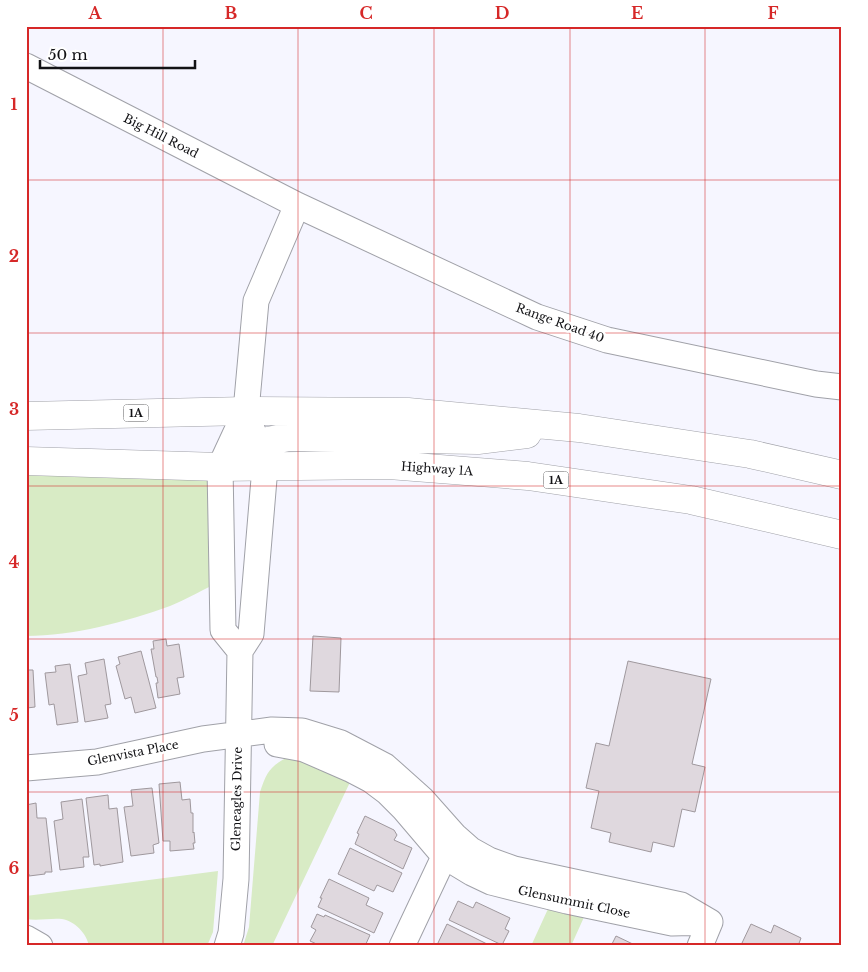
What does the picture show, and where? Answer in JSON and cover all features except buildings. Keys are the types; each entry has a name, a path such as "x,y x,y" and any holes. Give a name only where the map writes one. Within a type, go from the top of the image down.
{"main road":[{"name":"1A","path":"26,416 246,411 408,412 579,428 750,454 842,475"},
{"path":"261,455 288,437 478,440 579,428"},
{"name":"Highway 1A","path":"26,461 220,467 261,455 528,476 691,500 842,535"}],"street":[{"name":"Big Hill Road","path":"26,66 297,205"},
{"name":"Range Road 40","path":"297,205 537,317 607,340 816,384 842,387"},
{"name":"Gleneagles Drive","path":"240,651 223,630 220,467 246,411 256,301 297,205"},
{"name":"Gleneagles Drive","path":"227,946 236,879 240,651 251,634 261,455 246,411"},
{"name":"Glensummit Close","path":"238,735 272,730 302,731 341,743 385,766 422,799 449,845 471,850 489,860 506,866 680,905 710,922 700,946"},
{"name":"Glenvista Place","path":"26,768 96,762 203,739 238,735"},
{"path":"402,946 449,845"},
{"path":"26,938 40,946"}],"green space":[{"path":"26,462 220,467 222,580 170,606 135,617 81,631 26,636"},
{"path":"286,758 298,758 352,778 272,946 243,946 249,927 260,792 269,772"},
{"path":"218,871 213,932 207,946 89,946 86,937 80,929 67,920 26,919 26,896"},
{"path":"553,898 589,906 571,946 531,946"}]}
